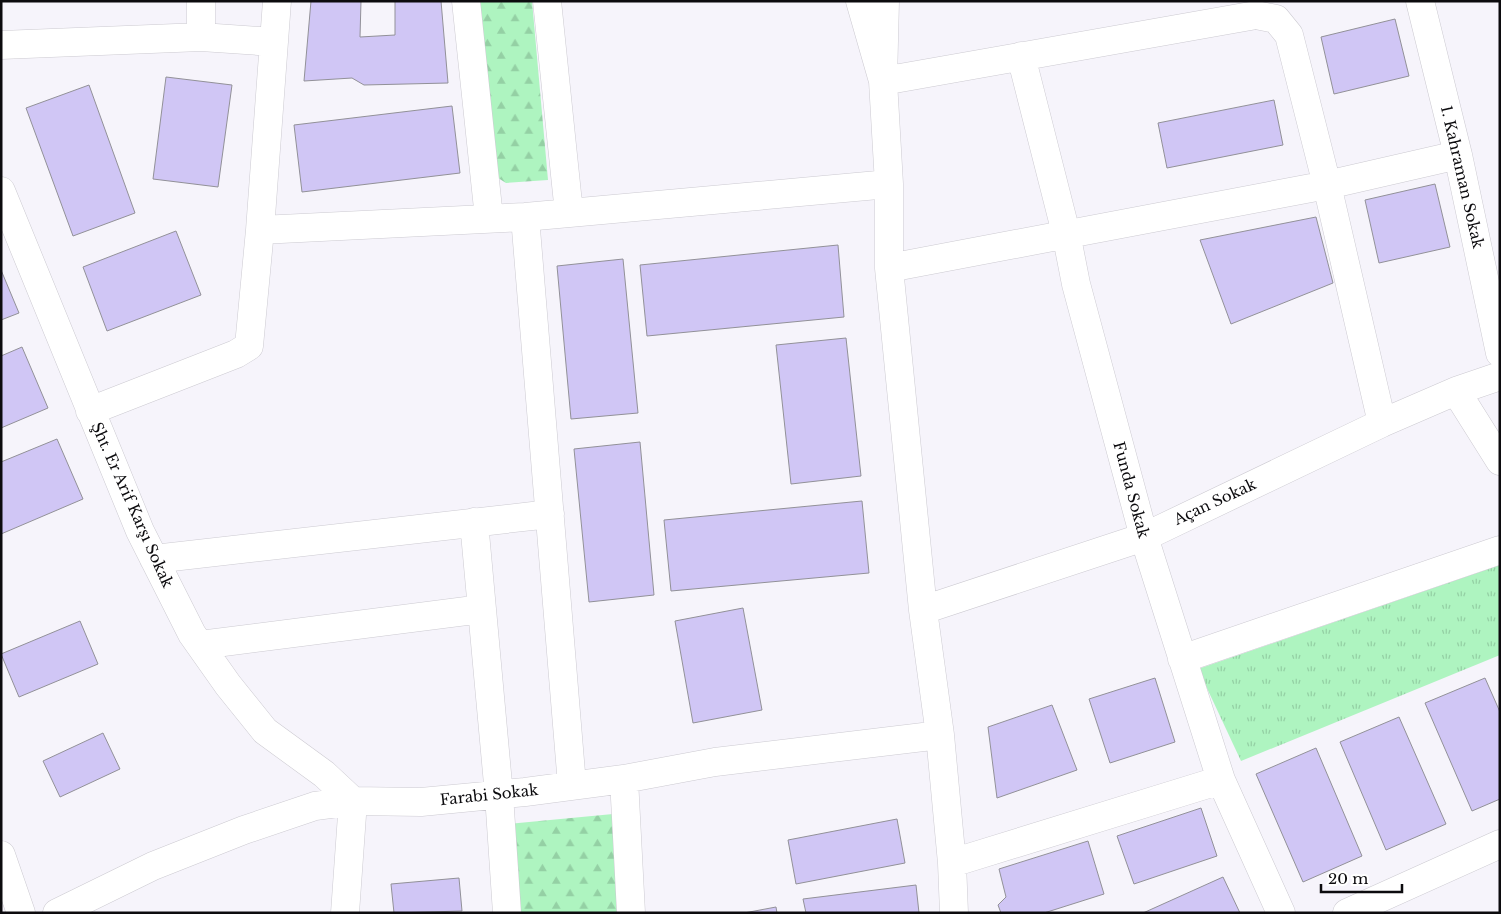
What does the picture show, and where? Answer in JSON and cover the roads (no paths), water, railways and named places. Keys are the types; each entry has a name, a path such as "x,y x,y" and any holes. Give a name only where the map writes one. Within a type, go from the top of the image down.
{"street":[{"path":"201,1 202,37"},
{"path":"90,411 236,354 249,346 260,230 277,1"},
{"path":"466,1 488,218"},
{"path":"547,1 569,213"},
{"path":"860,1 883,81"},
{"path":"885,1 883,81 889,184 889,268 923,610 940,735 952,863 954,913"},
{"name":"1. Kahraman Sokak","path":"1420,1 1458,155 1500,353"},
{"path":"883,81 1256,15 1276,20 1289,35 1327,185 1382,423"},
{"path":"1,45 202,37 274,42"},
{"name":"Funda Sokak","path":"1021,56 1066,233 1076,284 1144,536 1221,780 1281,913"},
{"path":"889,268 1327,185 1458,155"},
{"path":"260,230 525,217 889,184"},
{"name":"Şht. Er Arif Karşı Sokak","path":"1,192 140,531 192,634 228,685 265,731 324,774 353,801"},
{"path":"525,217 572,785"},
{"name":"Açan Sokak","path":"923,610 1144,536 1382,423 1456,391 1500,376"},
{"path":"1456,391 1500,461"},
{"path":"154,559 550,514"},
{"path":"474,522 499,795 507,913"},
{"path":"1182,659 1500,550"},
{"path":"200,645 482,609"},
{"name":"Farabi Sokak","path":"57,913 153,866 244,830 315,806 353,801 421,802 499,795 624,779 715,762 940,735"},
{"path":"624,779 631,913"},
{"path":"952,863 1221,780"},
{"path":"345,913 353,801"},
{"path":"1347,913 1500,844"},
{"path":"1,855 21,913"}]}
